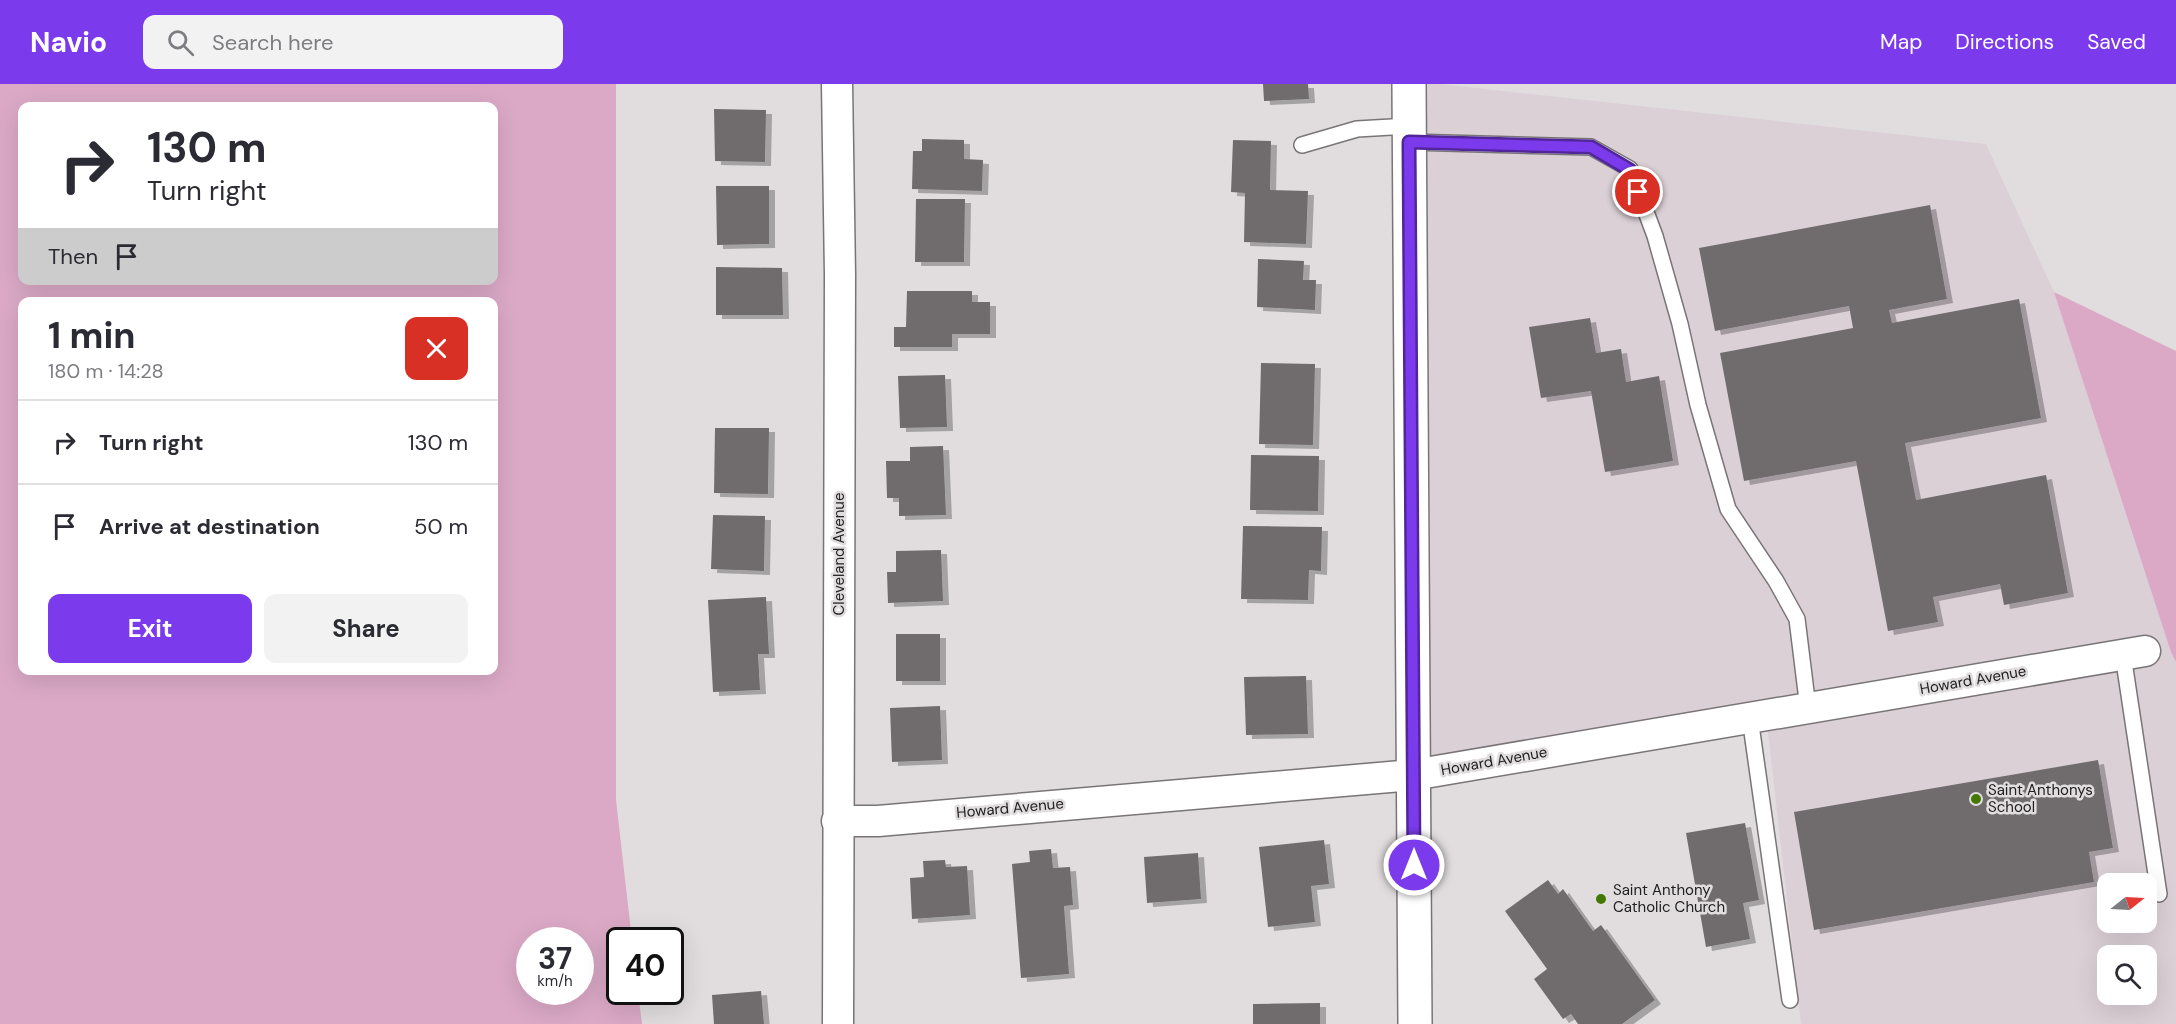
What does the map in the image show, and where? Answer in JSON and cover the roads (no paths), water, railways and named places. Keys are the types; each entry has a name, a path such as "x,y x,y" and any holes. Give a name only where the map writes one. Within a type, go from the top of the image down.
{"street":[{"name":"Cleveland Avenue","path":"837,84 840,275 838,1024"},
{"path":"1409,84 1415,1024"},
{"name":"Howard Avenue","path":"837,821 878,821 1413,775 2134,653"}],"lane":[{"path":"1302,146 1357,129 1591,147 1630,170 1655,236 1680,324 1698,405 1728,509 1776,580 1797,619 1808,708"},
{"path":"2134,653 2158,894"},
{"path":"1750,717 1790,1000"}],"place":[{"name":"Saint Anthonys School","path":"1976,799"},
{"name":"Saint Anthony Catholic Church","path":"1601,899"}]}
